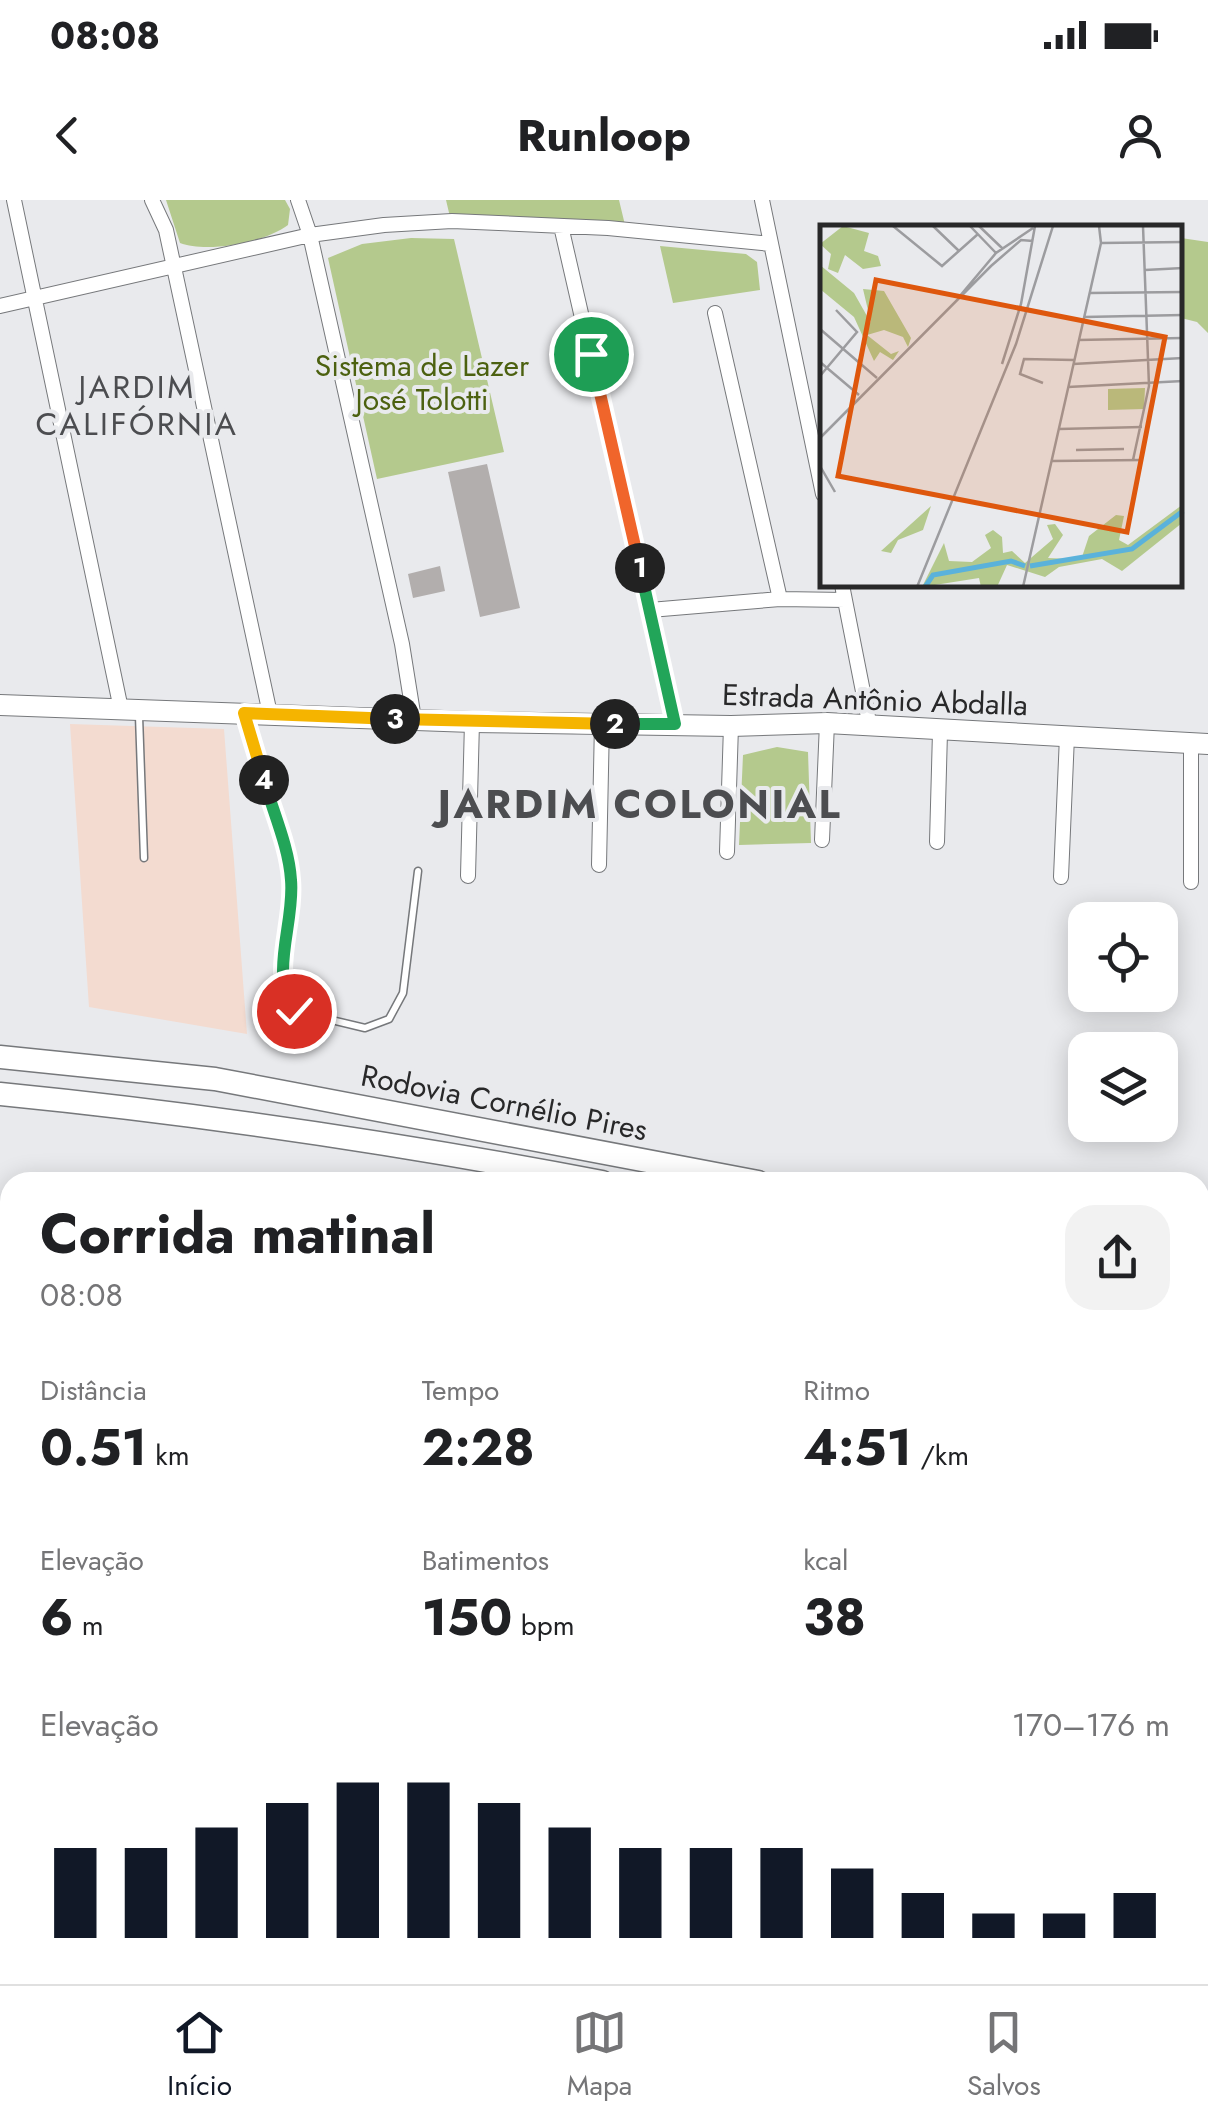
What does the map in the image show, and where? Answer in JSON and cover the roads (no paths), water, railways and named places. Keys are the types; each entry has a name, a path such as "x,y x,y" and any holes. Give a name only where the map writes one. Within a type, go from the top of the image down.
{"main road":[{"name":"Rodovia Cornélio Pires","path":"0,1057 215,1079 705,1172"},
{"name":"Rodovia Cornélio Pires","path":"0,1094 216,1119 549,1172"}],"street":[{"path":"14,200 130,709"},
{"path":"152,200 166,230 270,714"},
{"path":"298,200 310,235 402,644 414,719"},
{"path":"762,200 820,480"},
{"path":"0,306 310,235 384,225 452,221 561,226 771,244"},
{"path":"561,226 675,724"},
{"path":"715,313 780,599"},
{"path":"650,610 843,593 870,727"},
{"name":"Estrada Antônio Abdalla","path":"0,704 472,722 731,726 827,723 1199,744"},
{"path":"468,876 472,722"},
{"path":"822,840 827,723"},
{"path":"599,864 602,724"},
{"path":"727,852 731,726"},
{"path":"937,842 940,732"},
{"path":"1061,877 1067,736"},
{"path":"1190,882 1199,744"}],"lane":[{"path":"130,709 144,858"},
{"path":"244,713 291,875 292,907 283,970 284,995 294,1011 365,1028 389,1019 402,993 418,871"}],"district":[{"name":"JARDIM CALIFÓRNIA","path":"137,406"},
{"name":"JARDIM COLONIAL","path":"640,804"}],"park label":[{"name":"Sistema de Lazer José Tolotti","path":"422,383"}]}
